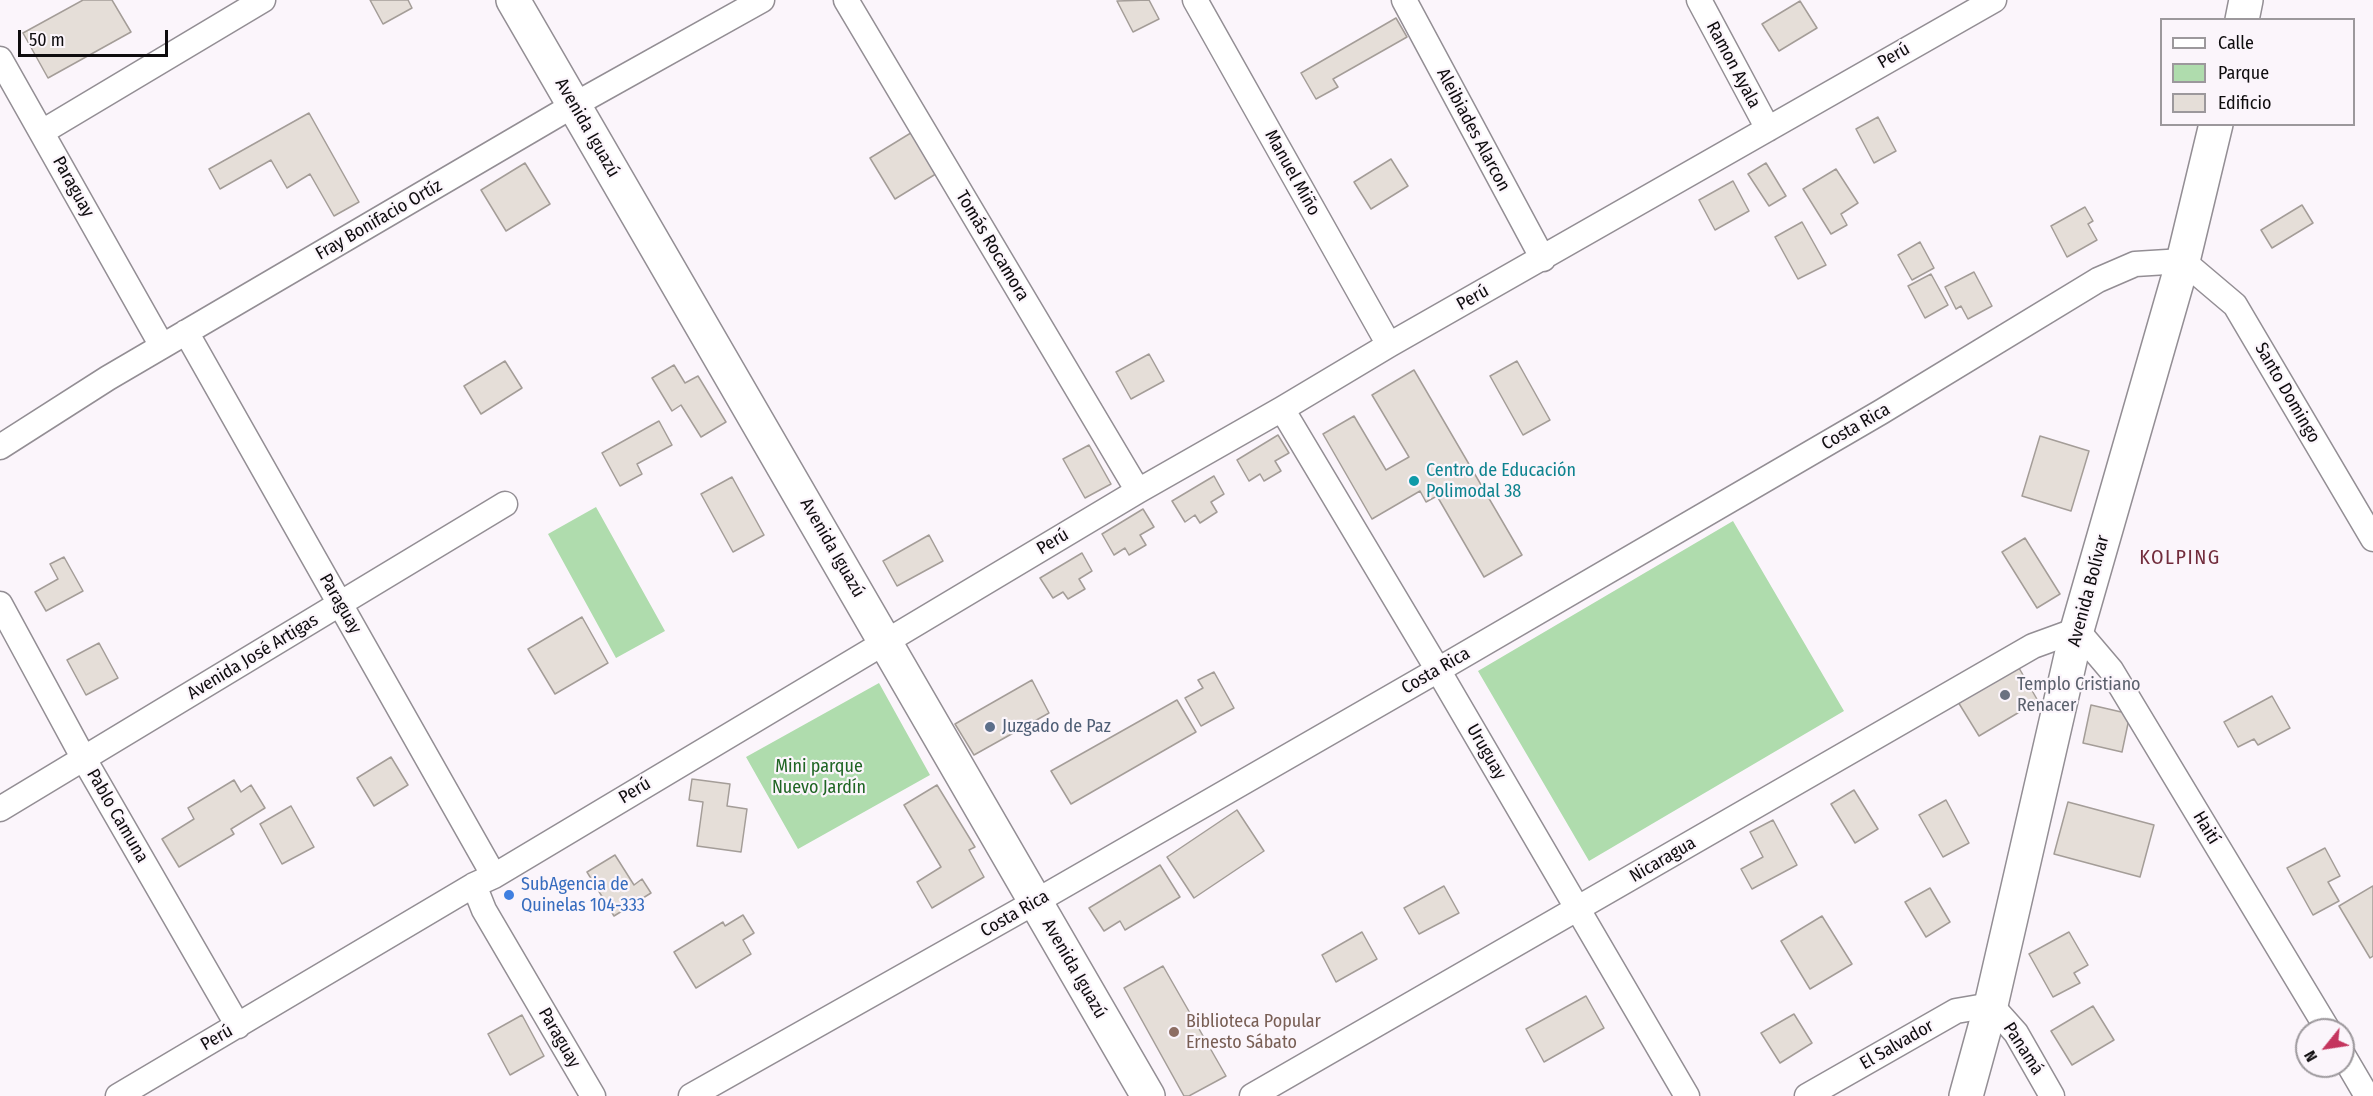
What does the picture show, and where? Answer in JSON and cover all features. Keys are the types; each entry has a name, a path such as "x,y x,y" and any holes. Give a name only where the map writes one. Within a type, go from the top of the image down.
{"main road":[{"name":"Avenida Iguazú","path":"513,0 1148,1096"},
{"path":"2242,18 2246,0"},
{"name":"Avenida Bolívar","path":"1966,1096 1991,1005 2077,630 2183,261 2216,126"}],"street":[{"path":"42,132 263,0"},
{"name":"Fray Bonifacio Ortíz","path":"0,447 162,346 574,105 762,0"},
{"name":"Tomás Rocamora","path":"846,0 1138,491"},
{"name":"Manuel Miño","path":"1195,0 1389,345"},
{"name":"Aleibiades Alarcon","path":"1404,0 1543,259"},
{"name":"Ramon Ayala","path":"1699,0 1768,129"},
{"name":"Perú","path":"118,1096 1138,491 1994,0"},
{"name":"Paraguay","path":"0,58 162,346"},
{"name":"Santo Domingo","path":"2183,261 2235,305 2373,539"},
{"name":"Costa Rica","path":"691,1096 1035,902 1438,670 1881,412 2098,280 2135,264 2183,261"},
{"name":"Paraguay","path":"186,333 339,604 484,880 484,910 593,1096"},
{"name":"Uruguay","path":"1282,410 1438,670 1687,1096"},
{"name":"Avenida José Artigas","path":"0,809 505,504"},
{"name":"Pablo Camuna","path":"0,604 84,759 238,1026"},
{"name":"Nicaragua","path":"1252,1096 2033,646 2077,630"},
{"name":"Haití","path":"2077,630 2111,670 2321,1018"},
{"name":"El Salvador","path":"1808,1096 1956,1011 1991,1005"},
{"name":"Panamá","path":"1991,1005 2016,1033 2052,1096"},
{"path":"2355,1076 2367,1096"}],"green space":[{"path":"596,507 665,631 616,658 548,534"},
{"path":"1733,521 1844,711 1589,861 1478,671"},
{"name":"Mini parque Nuevo Jardín","path":"879,683 930,775 798,849 746,757"}],"building":[{"path":"83,0 112,0 131,32 48,78 23,33"},
{"path":"370,0 408,0 412,8 383,24"},
{"path":"1149,0 1159,19 1133,32 1117,1"},
{"path":"1800,1 1817,28 1779,51 1762,24"},
{"path":"1396,18 1407,37 1333,79 1338,87 1316,99 1301,73"},
{"path":"309,113 359,202 334,216 310,174 287,188 271,160 220,189 209,169"},
{"path":"1878,117 1896,151 1874,163 1856,129"},
{"path":"914,131 939,172 895,199 870,158"},
{"path":"1391,159 1408,186 1371,209 1354,182"},
{"path":"525,163 550,204 506,231 481,190"},
{"path":"1766,163 1786,196 1769,206 1748,174"},
{"path":"1836,169 1858,203 1841,214 1847,225 1831,234 1803,189"},
{"path":"1733,181 1749,211 1715,230 1699,200"},
{"path":"2302,205 2313,223 2272,248 2261,230"},
{"path":"2085,207 2093,221 2088,224 2097,240 2067,257 2051,226"},
{"path":"1802,222 1826,265 1798,279 1775,237"},
{"path":"1920,242 1934,268 1912,280 1898,255"},
{"path":"1974,272 1992,306 1968,319 1961,306 1956,309 1945,287"},
{"path":"1931,274 1948,305 1925,318 1908,286"},
{"path":"1149,354 1164,381 1131,399 1116,372"},
{"path":"505,361 522,388 481,414 464,386"},
{"path":"1517,361 1550,420 1523,435 1490,376"},
{"path":"674,365 685,383 698,376 726,422 701,437 681,405 672,411 652,378"},
{"name":"Centro de Educación Polimodal 38","path":"1414,370 1522,555 1484,577 1437,496 1426,502 1420,491 1372,519 1323,434 1354,416 1386,470 1409,457 1372,395"},
{"path":"659,421 672,445 637,464 642,474 620,486 602,453"},
{"path":"1278,435 1289,453 1275,461 1281,471 1264,481 1260,474 1249,481 1237,460"},
{"path":"2040,436 2089,451 2071,511 2022,496"},
{"path":"1089,445 1111,484 1085,498 1063,459"},
{"path":"1214,476 1224,494 1211,502 1217,512 1200,523 1195,515 1185,522 1172,501"},
{"path":"732,477 764,535 733,552 701,494"},
{"path":"1143,509 1154,527 1140,535 1146,545 1129,555 1125,548 1114,555 1102,534"},
{"path":"929,535 943,561 897,586 883,561"},
{"path":"2025,538 2060,594 2037,608 2002,552"},
{"path":"1082,553 1092,571 1079,579 1085,589 1068,599 1063,592 1053,598 1040,578"},
{"path":"64,557 83,591 46,611 35,592 58,579 50,564"},
{"path":"582,617 608,663 555,694 528,649"},
{"path":"99,643 118,678 86,695 67,660"},
{"path":"2015,661 2038,701 1979,736 1955,697"},
{"path":"1214,672 1234,708 1201,726 1185,698 1203,688 1198,680"},
{"path":"1032,680 1049,713 974,755 955,724"},
{"path":"2272,696 2290,728 2258,745 2254,739 2238,747 2224,722"},
{"path":"1177,700 1196,732 1071,804 1051,771"},
{"path":"2091,705 2130,714 2122,752 2083,743"},
{"path":"391,757 408,785 374,806 357,778"},
{"path":"692,779 730,784 727,806 747,809 741,852 697,846 703,802 689,800"},
{"path":"234,780 241,792 251,785 265,808 231,829 234,834 179,867 162,839 194,819 188,808"},
{"path":"937,785 975,847 969,850 984,877 932,908 917,882 941,867 904,805"},
{"path":"1854,790 1878,829 1855,843 1831,804"},
{"path":"1946,800 1969,843 1943,857 1919,815"},
{"path":"2068,802 2154,825 2140,877 2054,854"},
{"path":"291,806 314,847 282,864 260,824"},
{"path":"1237,810 1264,851 1194,898 1167,857"},
{"path":"1773,820 1797,865 1752,889 1741,869 1763,857 1750,832"},
{"path":"2325,848 2340,876 2328,882 2339,901 2313,915 2287,868"},
{"path":"615,855 634,885 642,879 651,893 614,916 587,872"},
{"path":"1160,865 1180,897 1125,930 1120,921 1104,931 1089,908"},
{"path":"1444,886 1459,913 1419,934 1404,908"},
{"path":"2373,886 2373,956 2370,958 2339,906"},
{"path":"1930,888 1950,922 1926,937 1905,902"},
{"path":"743,915 754,933 743,940 751,954 696,988 674,952 723,922 725,926"},
{"path":"1822,916 1852,964 1810,989 1781,941"},
{"path":"1362,932 1377,959 1336,982 1322,955"},
{"path":"2069,932 2088,965 2074,973 2080,983 2053,997 2029,954"},
{"name":"Biblioteca Popular Ernesto Sábato","path":"1163,966 1226,1076 1189,1096 1184,1096 1124,988"},
{"path":"1586,996 1604,1028 1544,1062 1526,1029"},
{"path":"2093,1006 2114,1040 2072,1065 2051,1031"},
{"path":"1794,1014 1812,1043 1780,1063 1761,1033"},
{"path":"522,1015 544,1056 510,1075 488,1034"}],"place":[{"name":"Centro de Educación Polimodal 38","path":"1414,481"},
{"name":"Templo Cristiano Renacer","path":"2005,695"},
{"name":"Juzgado de Paz","path":"990,727"},
{"name":"SubAgencia de Quinelas 104-333","path":"509,895"},
{"name":"Biblioteca Popular Ernesto Sábato","path":"1174,1032"}],"district":[{"name":"KOLPING","path":"2180,558"}]}
